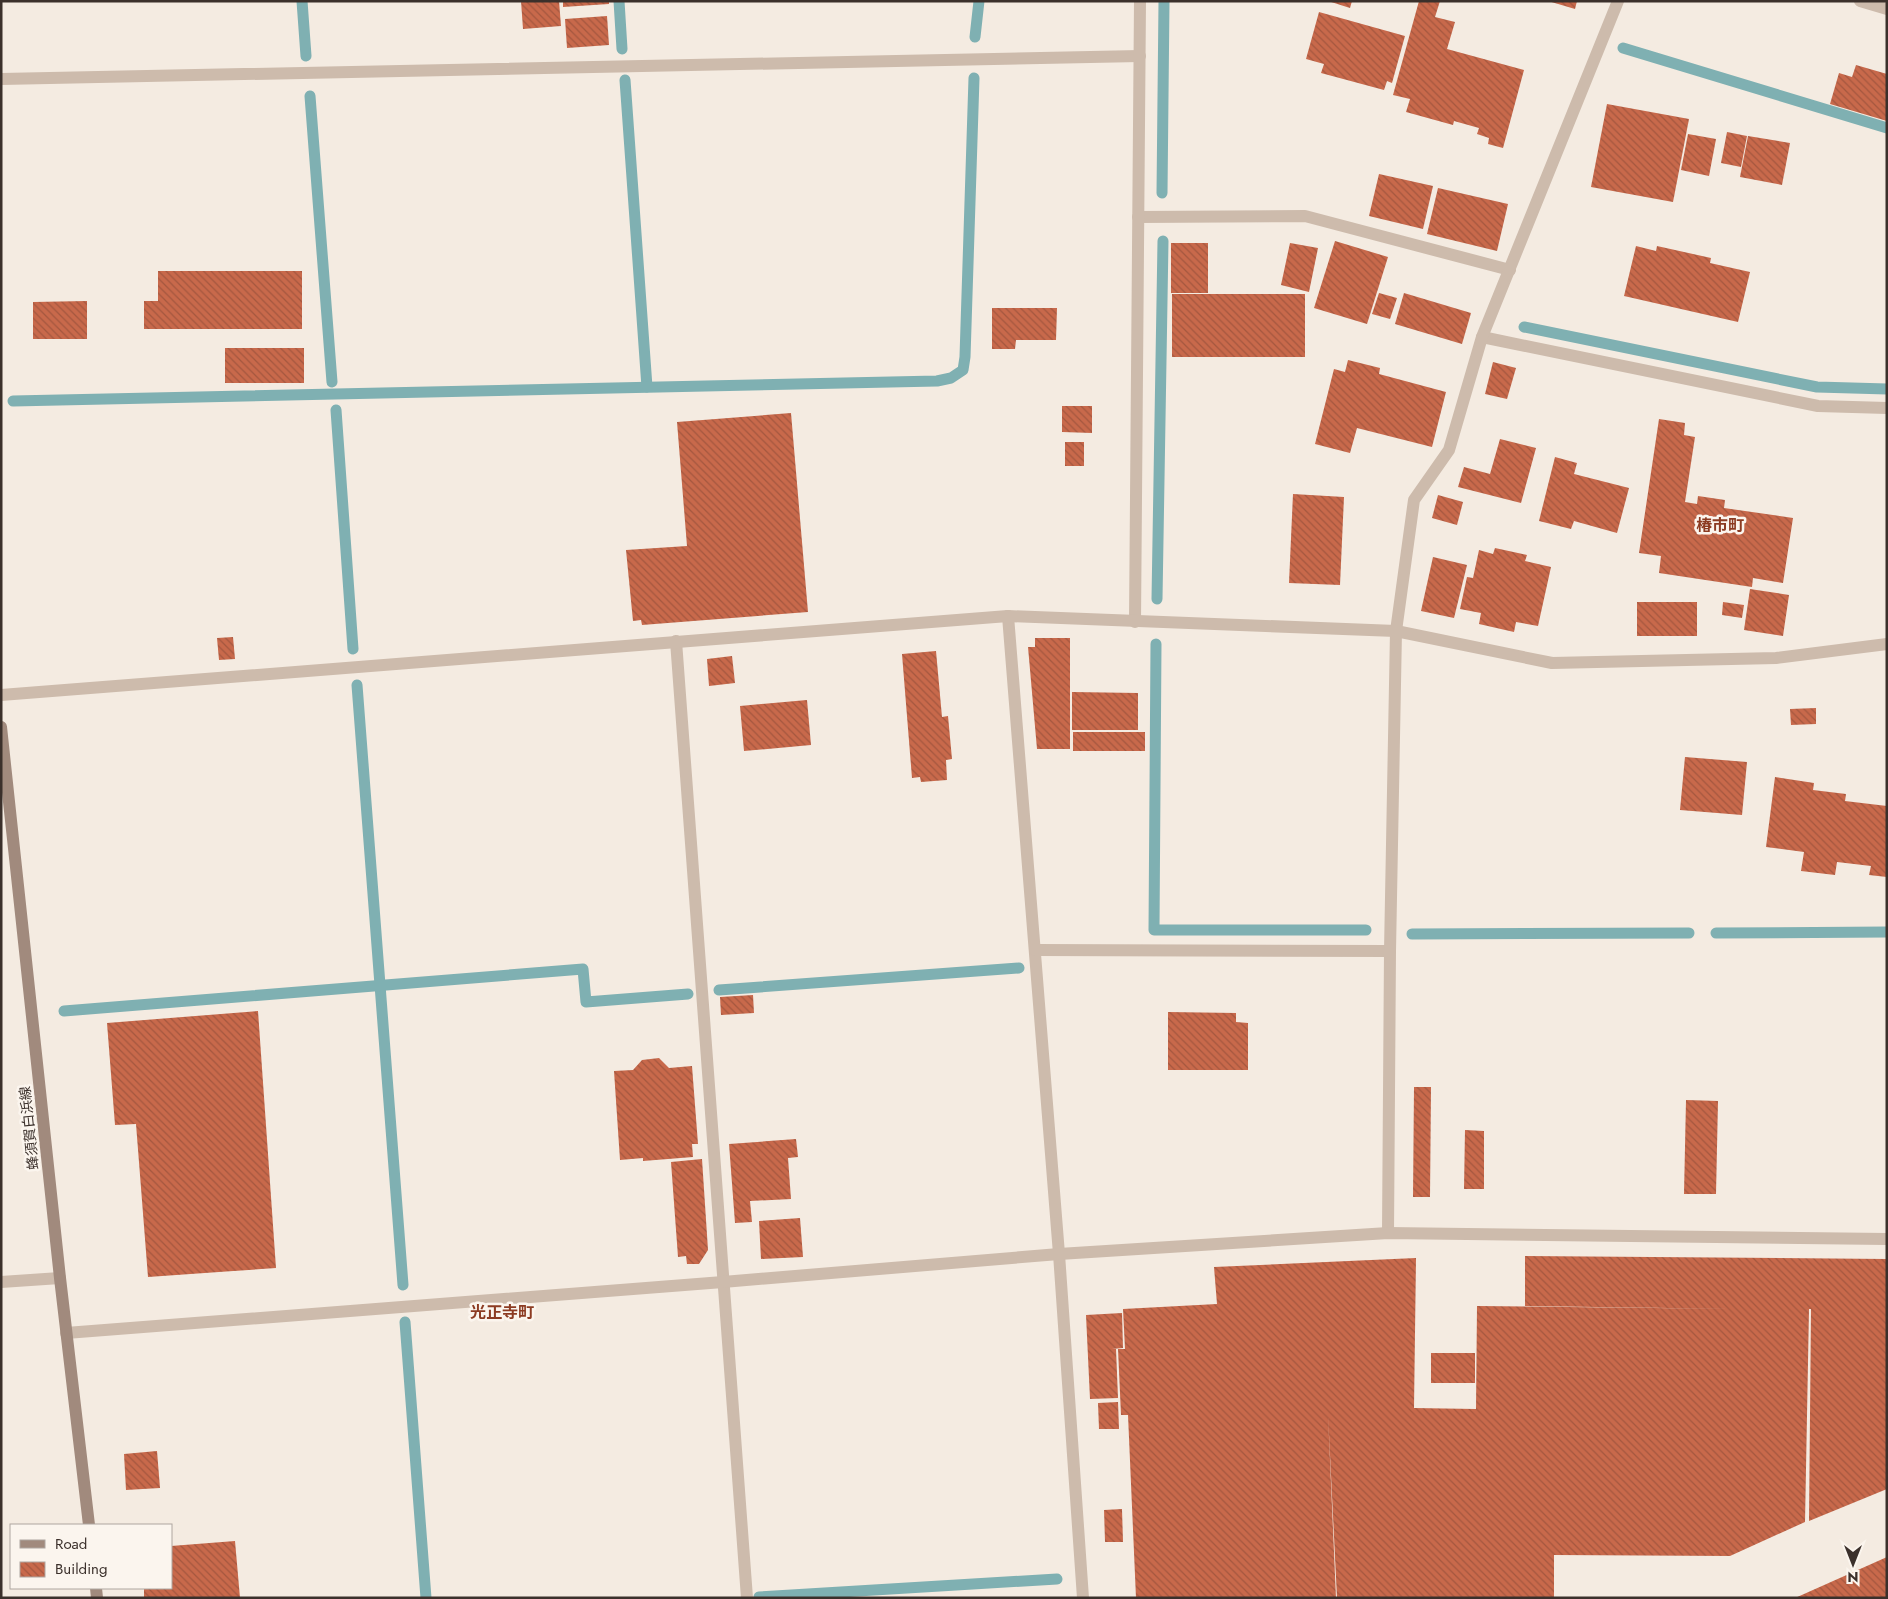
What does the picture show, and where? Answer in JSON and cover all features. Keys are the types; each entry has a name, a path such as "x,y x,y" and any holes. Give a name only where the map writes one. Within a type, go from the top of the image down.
{"main road":[{"name":"蜂須賀白浜線","path":"1,727 66,1333 89,1524"}],"street":[{"path":"1135,622 1140,1"},
{"path":"1388,1233 1390,952 1396,631 1414,500 1449,450 1482,337 1618,1"},
{"path":"1860,1 1887,9"},
{"path":"1,79 1140,56"},
{"path":"1138,217 1305,216 1510,270"},
{"path":"1482,337 1818,406 1887,408"},
{"path":"1008,616 1059,1254 1083,1598"},
{"path":"1,695 1008,616 1396,631 1552,663 1776,658 1887,644"},
{"path":"676,641 747,1598"},
{"path":"1035,950 1390,952"},
{"path":"66,1333 1059,1254 1388,1233 1887,1239"},
{"path":"1,1282 60,1278"}],"building":[{"path":"521,1 559,1 561,26 523,29"},
{"path":"563,1 609,1 609,4 563,7"},
{"path":"1328,1 1352,1 1350,8"},
{"path":"1419,1 1440,1 1435,17 1455,22 1447,49 1524,70 1503,148 1488,144 1489,138 1477,134 1479,128 1454,121 1453,125 1406,112 1410,99 1393,95"},
{"path":"1548,1 1577,1 1575,9"},
{"path":"1319,12 1405,36 1392,83 1387,81 1384,90 1321,73 1324,64 1306,59"},
{"path":"607,16 609,45 567,48 565,19"},
{"path":"1856,65 1887,74 1887,121 1830,104 1839,73 1852,77"},
{"path":"1607,104 1689,119 1673,202 1591,187"},
{"path":"1727,132 1747,136 1741,167 1721,163"},
{"path":"1688,134 1716,139 1709,176 1681,170"},
{"path":"1748,136 1790,143 1782,185 1740,177"},
{"path":"1379,174 1433,186 1423,229 1369,216"},
{"path":"1438,188 1508,204 1497,251 1427,234"},
{"path":"1335,241 1388,257 1367,324 1314,308"},
{"path":"1171,243 1208,243 1208,293 1171,293"},
{"path":"1290,243 1318,248 1309,292 1281,285"},
{"path":"1636,246 1656,251 1657,246 1711,258 1710,263 1750,272 1738,322 1624,296"},
{"path":"158,271 302,271 302,329 144,329 144,301 158,301"},
{"path":"1379,293 1397,298 1390,319 1372,314"},
{"path":"1404,293 1471,313 1462,344 1395,324"},
{"path":"1172,294 1305,294 1305,357 1172,357"},
{"path":"87,301 87,339 33,339 33,302"},
{"path":"992,308 1057,308 1056,340 1016,340 1015,349 992,349"},
{"path":"225,348 304,348 304,383 225,383"},
{"path":"1348,360 1380,368 1379,374 1446,392 1432,447 1357,428 1350,453 1315,444 1334,369 1345,372"},
{"path":"1493,362 1516,368 1507,399 1485,394"},
{"path":"1062,406 1092,406 1092,433 1062,432"},
{"path":"791,413 808,612 642,625 641,620 633,621 626,550 687,546 677,422"},
{"path":"1659,419 1685,423 1684,435 1695,437 1685,502 1697,504 1698,496 1725,500 1724,508 1793,518 1783,583 1753,578 1752,587 1659,573 1661,556 1639,553"},
{"path":"1500,439 1536,448 1521,503 1458,487 1464,467 1490,474"},
{"path":"1065,442 1084,442 1084,466 1065,466"},
{"path":"1555,457 1577,463 1574,474 1629,488 1617,533 1574,521 1571,529 1539,521"},
{"path":"1293,494 1344,497 1340,585 1289,583"},
{"path":"1438,495 1463,502 1457,525 1432,518"},
{"path":"1495,548 1527,555 1525,561 1551,567 1538,626 1516,622 1514,632 1479,624 1481,613 1460,609 1467,577 1473,578 1479,550 1493,554"},
{"path":"1433,557 1467,565 1454,618 1421,611"},
{"path":"1750,589 1789,595 1783,636 1744,630"},
{"path":"1637,602 1697,602 1697,636 1637,636"},
{"path":"1723,602 1744,605 1742,618 1722,615"},
{"path":"233,637 235,659 219,660 217,638"},
{"path":"1035,638 1070,638 1070,749 1037,749 1028,647 1035,647"},
{"path":"936,651 942,717 948,716 952,759 946,760 947,780 921,782 920,777 912,778 902,654"},
{"path":"732,656 735,683 709,686 707,659"},
{"path":"1072,692 1138,693 1138,730 1072,730"},
{"path":"807,700 811,745 744,751 740,706"},
{"path":"1816,708 1816,724 1791,725 1790,709"},
{"path":"1073,732 1145,732 1145,751 1073,751"},
{"path":"1685,757 1747,762 1742,815 1680,810"},
{"path":"1775,777 1814,783 1813,790 1846,794 1845,801 1887,806 1887,877 1869,875 1871,866 1837,862 1835,875 1801,871 1804,852 1766,847"},
{"path":"753,995 754,1013 721,1015 720,997"},
{"path":"258,1011 276,1268 148,1277 136,1124 115,1125 107,1023"},
{"path":"1168,1012 1236,1013 1236,1022 1248,1023 1248,1070 1168,1070"},
{"path":"659,1058 669,1068 692,1066 698,1144 692,1144 693,1157 643,1161 643,1158 620,1160 614,1071 633,1070 642,1060"},
{"path":"1414,1087 1431,1087 1430,1197 1413,1197"},
{"path":"1686,1100 1718,1101 1716,1194 1684,1194"},
{"path":"1465,1130 1484,1131 1484,1189 1464,1189"},
{"path":"796,1139 798,1157 788,1158 791,1199 750,1201 752,1222 735,1223 729,1144"},
{"path":"702,1159 708,1250 699,1264 687,1264 686,1256 678,1257 671,1162"},
{"path":"800,1218 803,1257 761,1259 759,1221"},
{"path":"1525,1256 1887,1259 1887,1489 1809,1521 1811,1309 1809,1309 1805,1522 1730,1556 1554,1555 1554,1598 1337,1598 1328,1414 1336,1598 1136,1598 1128,1415 1121,1415 1118,1349 1125,1349 1123,1309 1217,1304 1214,1267 1416,1258 1414,1408 1476,1409 1477,1306 1740,1309 1525,1306"},
{"path":"1122,1313 1123,1348 1112,1349 1116,1349 1118,1398 1090,1399 1086,1315"},
{"path":"1431,1353 1475,1353 1475,1383 1431,1383"},
{"path":"1118,1402 1119,1429 1099,1429 1098,1403"},
{"path":"157,1451 160,1488 126,1490 124,1454"},
{"path":"1122,1509 1123,1542 1105,1542 1104,1510"},
{"path":"235,1541 240,1598 144,1598 144,1589 172,1589 172,1546"},
{"path":"1887,1557 1887,1598 1795,1598"}],"waterway":[{"path":"302,1 306,56"},
{"path":"619,1 622,49"},
{"path":"975,37 979,1"},
{"path":"1162,193 1164,1"},
{"path":"1623,48 1887,128"},
{"path":"13,401 937,381 951,378 963,370 965,357 974,78"},
{"path":"625,80 647,387"},
{"path":"310,96 332,382"},
{"path":"1157,599 1163,241"},
{"path":"1524,327 1817,387 1887,389"},
{"path":"336,410 353,649"},
{"path":"1156,644 1154,930 1366,930"},
{"path":"357,685 403,1285"},
{"path":"1716,933 1887,932"},
{"path":"1412,934 1689,933"},
{"path":"719,990 1019,968"},
{"path":"64,1011 583,969 586,1002 688,994"},
{"path":"405,1322 426,1598"},
{"path":"759,1597 1057,1579"}],"district":[{"name":"椿市町","path":"1720,525"},
{"name":"光正寺町","path":"502,1312"}]}
